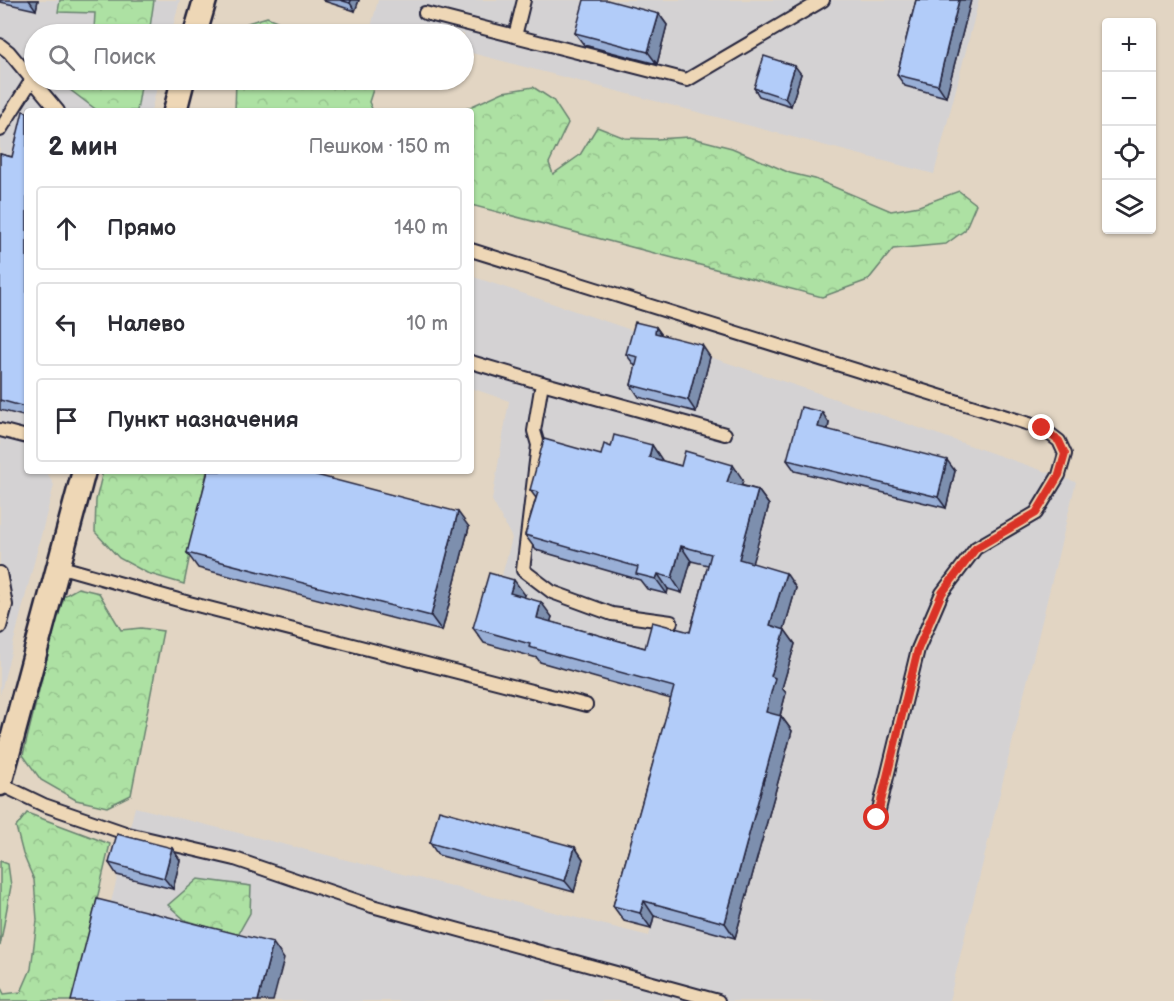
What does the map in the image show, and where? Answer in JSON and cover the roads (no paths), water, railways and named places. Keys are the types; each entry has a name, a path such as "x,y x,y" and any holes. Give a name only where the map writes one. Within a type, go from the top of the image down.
{"street":[{"path":"198,24 205,0"},
{"path":"176,108 180,90"},
{"path":"0,784 83,474"}],"lane":[{"path":"514,36 524,0"},
{"path":"474,26 687,80 824,0"},
{"path":"425,13 468,24"},
{"path":"0,45 9,51 24,71"},
{"path":"0,130 25,90"},
{"path":"39,90 55,108"},
{"path":"474,251 1042,428 1059,441 1065,454 1059,475 1036,513 976,548 942,593 918,649 877,818"},
{"path":"474,363 725,434"},
{"path":"542,382 534,431 538,445 523,570 552,592 612,614 671,622"},
{"path":"0,430 24,436"},
{"path":"58,566 189,603 586,705"},
{"path":"0,573 6,605 0,627"},
{"path":"0,784 44,805 128,834 235,859 372,906 718,1001"}]}
